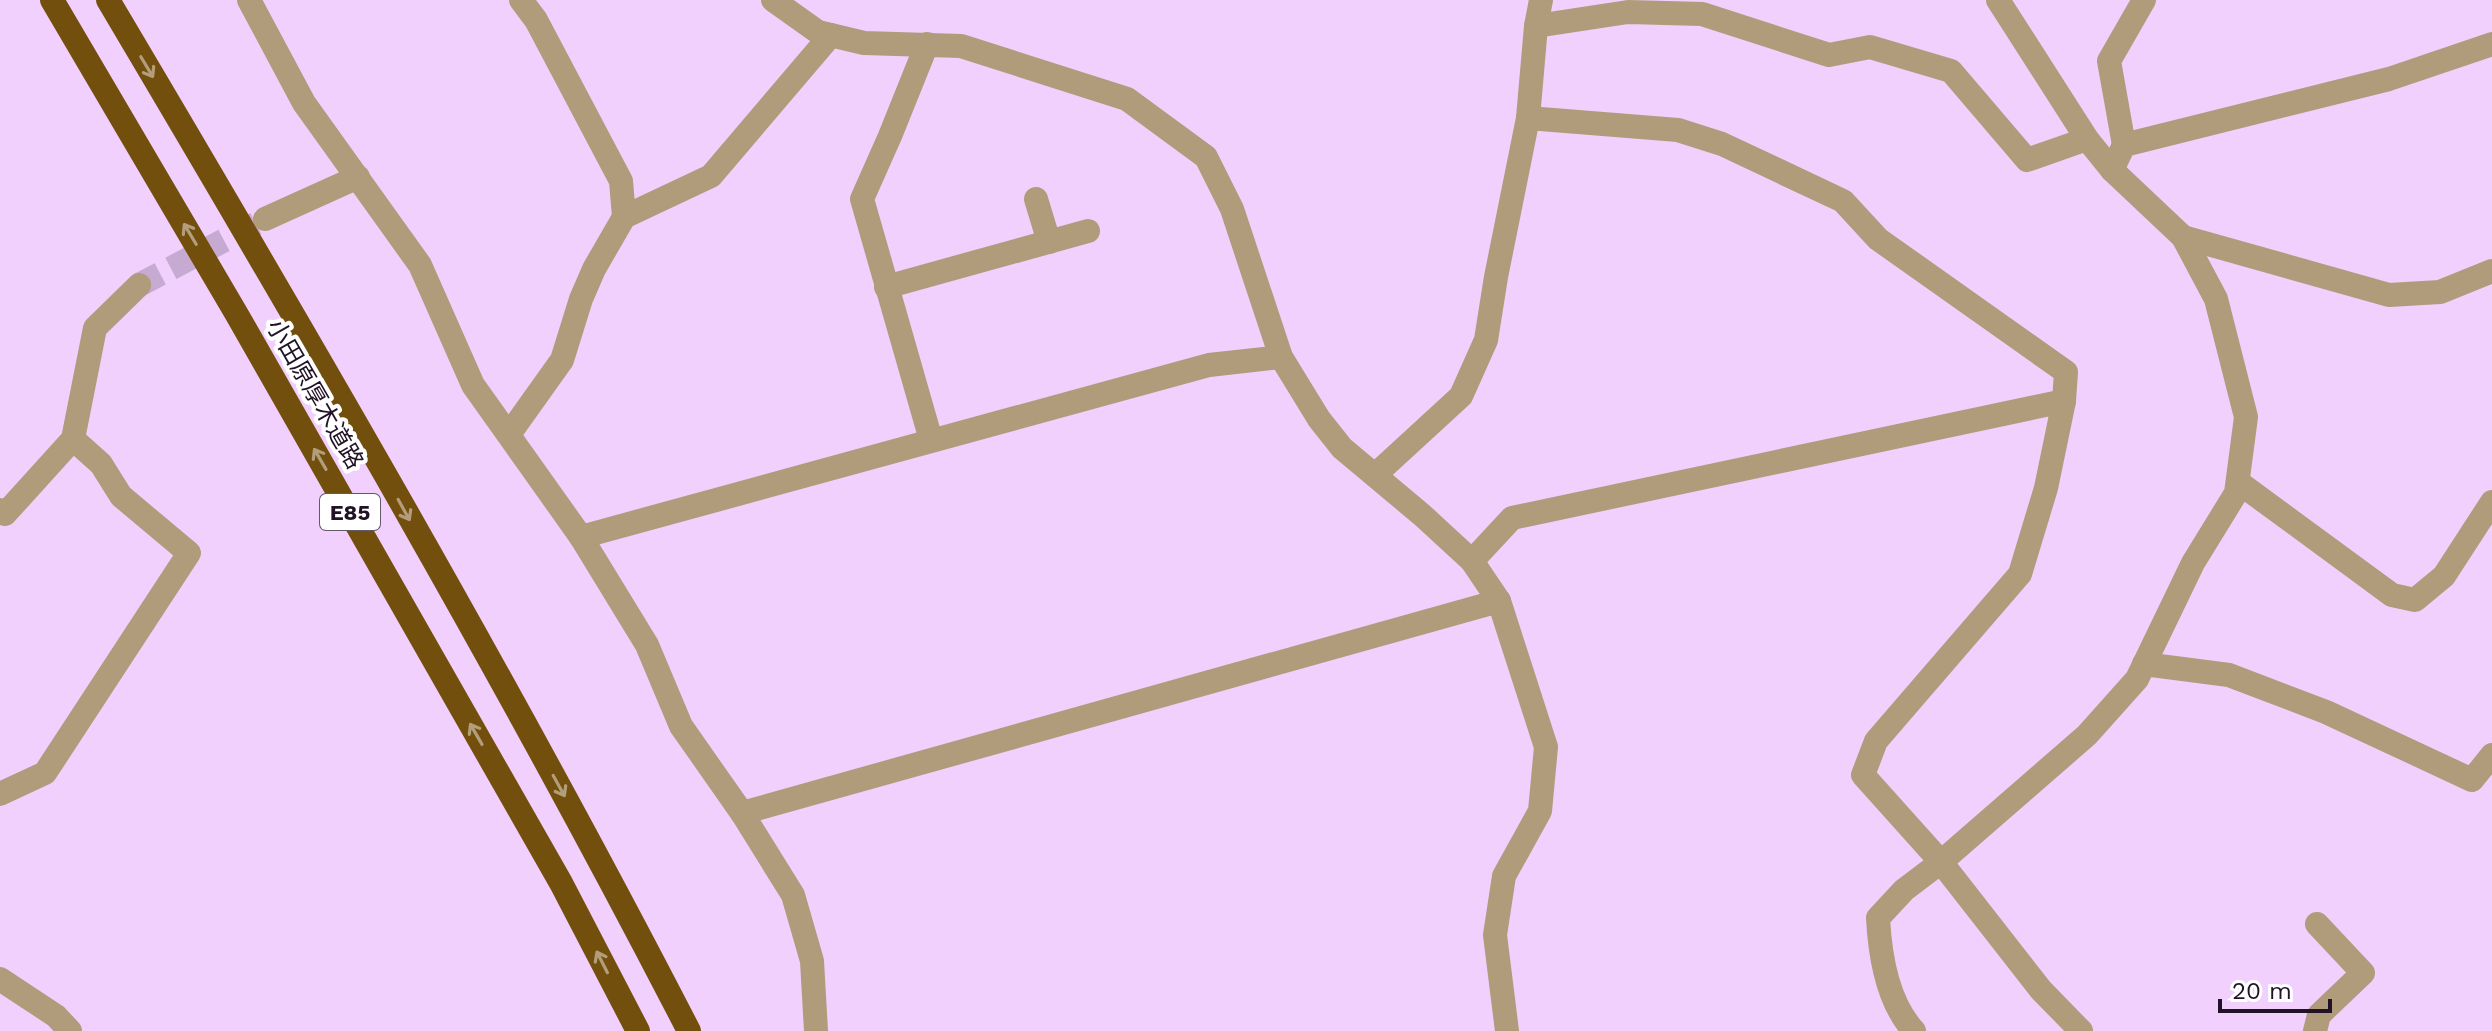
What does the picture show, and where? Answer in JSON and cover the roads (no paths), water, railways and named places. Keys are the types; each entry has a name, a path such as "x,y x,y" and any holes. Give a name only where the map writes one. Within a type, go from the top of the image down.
{"highway":[{"name":"小田原厚木道路","path":"52,0 229,300 553,870 638,1031"},
{"name":"小田原厚木道路","path":"108,0 299,323 603,864 689,1031"}],"street":[{"path":"249,0 304,103 420,265 473,385 581,537 647,645 681,726 742,813 793,895 812,961 816,1031"},
{"path":"510,433 562,360 590,279 624,217 621,181 536,20 521,0"},
{"path":"773,0 818,32 864,43 961,46 1127,99 1206,157 1232,209 1281,357 1319,419 1334,438 1472,561 1499,601 1546,747 1540,811 1504,876 1495,935 1507,1031"},
{"path":"1375,475 1461,396 1486,340 1528,118 1541,0"},
{"path":"1914,1031 1901,1017 1880,955 1878,918 1904,890 1941,862 2087,735 2137,679 2193,563 2236,493 2246,417 2216,299 2183,237 2112,170 2087,139 1998,0"},
{"path":"2112,170 2124,145 2109,61 2144,0"},
{"path":"1536,26 1628,12 1702,14 1829,55 1870,47 1951,71 2027,160 2087,139"},
{"path":"624,217 711,176 831,35"},
{"path":"927,44 862,199 931,440"},
{"path":"2124,145 2389,79 2492,44"},
{"path":"1528,118 1678,130 1722,144 1843,201 1878,239 2066,372 2064,401 2046,488 2020,574 1876,741 1863,775 1941,862 2041,990 2081,1031"},
{"path":"265,219 358,177"},
{"path":"1036,199 1049,242"},
{"path":"886,287 1088,231"},
{"path":"2183,237 2389,295 2440,292 2492,271"},
{"path":"0,510 5,514 73,439 95,328 139,285"},
{"path":"581,537 1209,365 1281,357"},
{"path":"1472,561 1512,518 2064,401"},
{"path":"0,794 45,773 189,553 121,496 101,464 73,439"},
{"path":"2238,482 2392,595 2415,600 2444,576 2492,502"},
{"path":"742,813 1499,601"},
{"path":"2144,664 2229,675 2326,712 2472,780 2492,755"},
{"path":"2315,1031 2319,1015 2363,973 2317,924"},
{"path":"0,979 56,1016 70,1031"}],"tunnel":[{"path":"139,285 261,221"}]}
